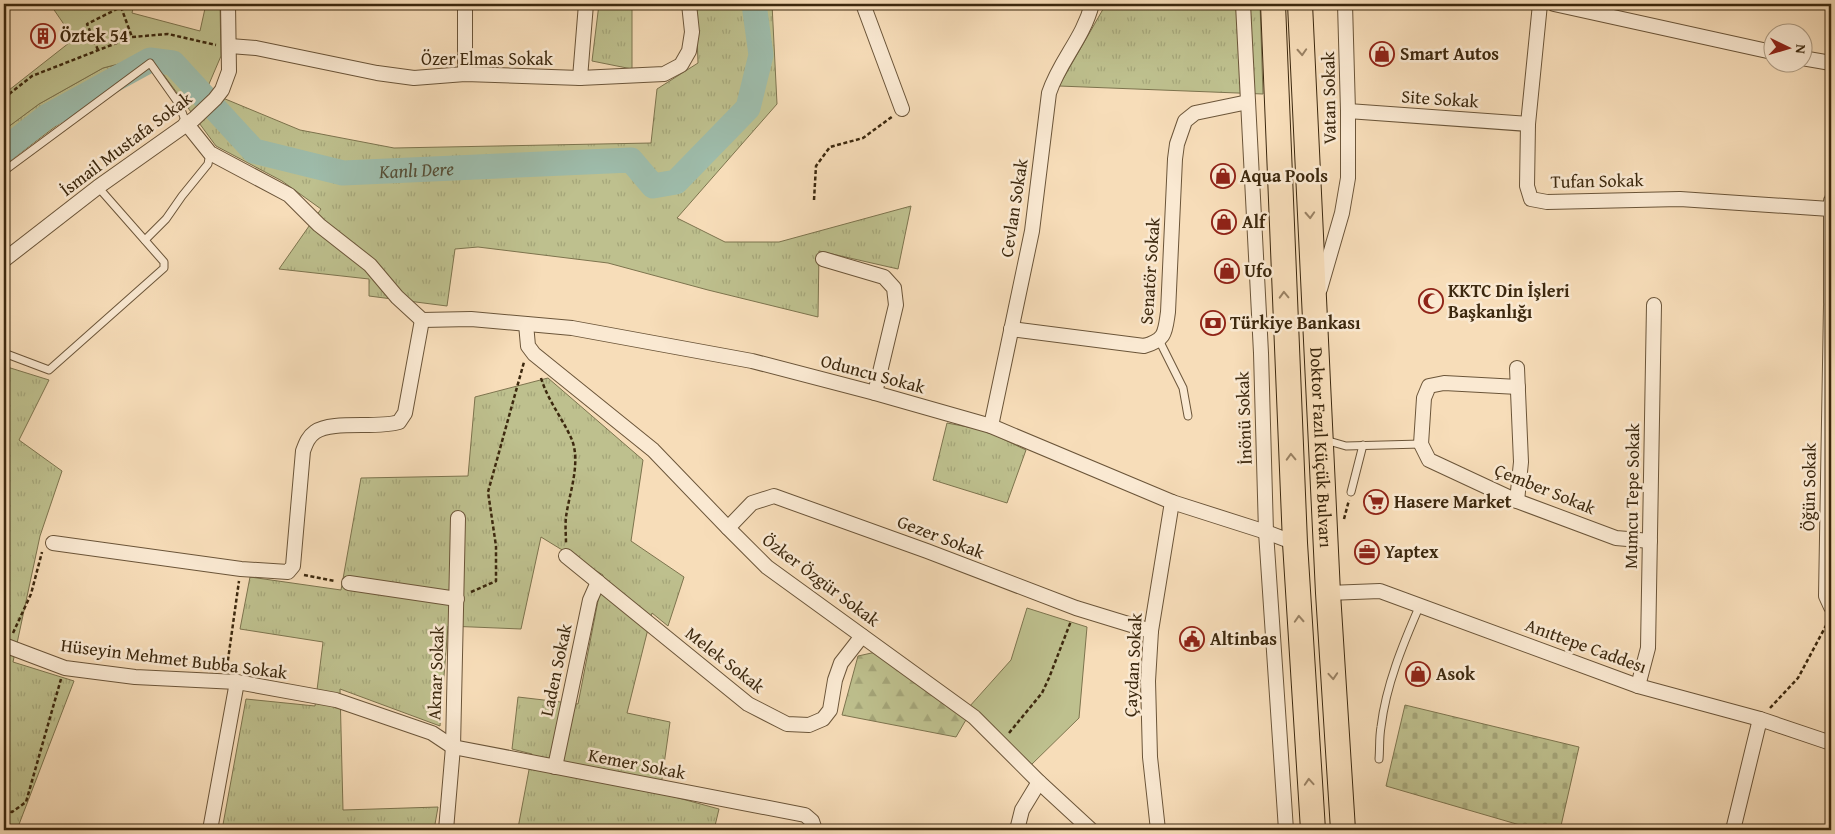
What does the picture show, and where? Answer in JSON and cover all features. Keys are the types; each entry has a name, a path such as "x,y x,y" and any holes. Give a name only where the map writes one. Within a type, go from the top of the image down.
{"highway":[{"name":"Doktor Fazıl Küçük Bulvarı","path":"1273,4 1294,543 1313,830"},
{"name":"Doktor Fazıl Küçük Bulvarı","path":"1300,4 1328,593 1343,830"}],"street":[{"name":"İsmail Mustafa Sokak","path":"4,260 98,187 190,121 215,99 222,90 229,71 228,4"},
{"path":"465,4 465,74"},
{"path":"580,78 586,4"},
{"name":"Özer Elmas Sokak","path":"230,46 256,48 377,73 414,78 465,74 580,78 664,74 681,65 689,51 692,32 690,4"},
{"path":"863,4 902,109"},
{"name":"Cevlan Sokak","path":"991,426 1032,231 1049,92 1054,79 1081,34 1092,4"},
{"name":"İnönü Sokak","path":"1243,4 1261,353 1266,532 1286,830"},
{"name":"Vatan Sokak","path":"1314,308 1342,213 1348,178 1345,4"},
{"name":"Tufan Sokak","path":"1540,4 1528,124 1527,186 1532,199 1547,202 1680,199 1831,204"},
{"path":"1554,4 1762,50"},
{"path":"1812,60 1831,63"},
{"name":"Senatör Sokak","path":"1011,329 1144,346 1156,343 1163,337 1168,312 1176,159 1180,133 1185,121 1196,113 1248,102"},
{"name":"Site Sokak","path":"1348,111 1528,124"},
{"path":"53,543 241,569 288,572 293,566 306,441 316,432 327,427 389,425 399,422 405,413 422,320 397,297 370,264 318,225 289,195 210,153 190,121"},
{"name":"Öğün Sokak","path":"1831,204 1826,596 1831,607"},
{"path":"823,259 884,277 894,288 896,305 875,392"},
{"name":"Mumcu Tepe Sokak","path":"1638,686 1648,648 1654,305"},
{"name":"Oduncu Sokak","path":"422,320 472,319 572,328 625,336 752,361 875,392 991,426 1172,502 1266,532 1294,543"},
{"path":"526,324 531,350"},
{"name":"Özker Özgür Sokak","path":"531,350 653,450 767,567 974,717 1039,782 1091,830"},
{"path":"1517,368 1521,462 1517,501"},
{"path":"1421,444 1424,398 1429,386 1444,383 1518,387"},
{"name":"Çember Sokak","path":"1421,444 1429,460 1517,501 1616,538 1650,541"},
{"name":"Gezer Sokak","path":"728,528 752,503 774,496 928,551 1076,608 1151,631"},
{"name":"Çaydan Sokak","path":"1158,830 1150,738 1148,681 1151,631 1172,502"},
{"name":"Aknar Sokak","path":"446,830 452,747 458,518"},
{"name":"Melek Sokak","path":"566,556 748,704 787,724 809,725 823,719 830,710 835,680 841,663 862,636"},
{"name":"Laden Sokak","path":"554,767 590,600 598,582"},
{"path":"349,584 457,598"},
{"name":"Anıttepe Caddesı","path":"1328,593 1380,591 1420,604 1638,686 1760,719 1831,743"},
{"name":"Hüseyin Mehmet Bubba Sokak","path":"5,646 65,668 135,677 231,682 336,700 432,733 452,747"},
{"path":"210,830 231,682"},
{"path":"1733,830 1760,719"},
{"name":"Kemer Sokak","path":"452,747 805,815 814,826"},
{"path":"1017,830 1022,810 1039,782"}],"lane":[{"path":"4,171 150,63 190,121"},
{"path":"144,240 166,219 208,164 210,153"},
{"path":"4,353 49,370 164,268 164,262 98,187"},
{"path":"1159,340 1183,388 1188,416"},
{"path":"1320,439 1346,446 1421,444"},
{"path":"1351,492 1363,445"},
{"path":"1380,759 1380,727 1388,694 1399,654 1420,604"}],"path":[{"path":"110,4 122,6"},
{"path":"122,6 132,37"},
{"path":"98,50 87,24 122,6"},
{"path":"4,98 32,76 132,37 168,34 208,44 230,46"},
{"path":"814,200 816,166 830,146 863,138 902,109"},
{"path":"531,350 546,394 574,448 574,468 566,519 566,556"},
{"path":"457,598 496,581 496,546 488,492 531,350"},
{"path":"5,646 31,594 43,549 53,543"},
{"path":"231,682 241,569"},
{"path":"288,572 349,584"},
{"path":"1000,743 1042,693 1076,608"},
{"path":"1760,719 1798,678 1831,616"},
{"path":"4,810 12,812 26,802 65,668"}],"green space":[{"path":"50,4 101,4 117,8 119,4 134,4 132,13 200,31 206,4 220,4 221,56 206,91 186,60 157,54 103,68 39,104 4,130 4,94 74,39"},
{"path":"599,4 632,4 632,69 592,61"},
{"path":"696,4 772,4 777,104 677,218 725,242 779,242 911,206 898,269 819,251 818,317 608,263 478,247 455,249 447,306 369,296 369,279 279,269 321,209 282,181 216,146 155,63 111,85 4,165 4,130 39,104 103,68 157,54 186,60 206,91 300,130 394,148 651,143 657,89 698,63"},
{"path":"1106,4 1260,4 1263,94 1059,86"},
{"path":"4,366 49,380 19,440 62,471 40,536 13,662 74,681 18,827 4,822"},
{"path":"548,378 643,460 631,541 684,577 668,626 652,613 627,713 670,722 660,793 719,809 714,830 518,828 532,754 512,749 518,697 578,704 603,575 541,537 521,629 448,626 440,726 340,689 343,810 438,807 434,830 222,830 246,699 315,706 323,642 240,629 250,577 341,590 361,478 468,476 475,397"},
{"path":"947,423 984,430 1026,450 1007,503 933,480"},
{"path":"1027,608 1087,627 1079,718 1031,765 969,707 1011,660"},
{"path":"876,652 967,718 956,737 842,715 858,656"},
{"path":"1405,705 1579,747 1560,830 1537,830 1386,786"}],"waterway":[{"name":"Kanlı Dere","path":"4,150 46,117 150,60 173,63 254,151 343,173 631,160 653,186 676,182 748,108 761,55 754,4"}],"place":[{"name":"Öztek 54","path":"43,36"},
{"name":"Smart Autos","path":"1382,54"},
{"name":"Aqua Pools","path":"1223,176"},
{"name":"Alf","path":"1224,222"},
{"name":"Ufo","path":"1227,271"},
{"name":"KKTC Din İşleri Başkanlığı","path":"1431,301"},
{"name":"Türkiye Bankası","path":"1213,323"},
{"name":"Hasere Market","path":"1376,502"},
{"name":"Yaptex","path":"1367,552"},
{"name":"Altinbas","path":"1192,639"},
{"name":"Asok","path":"1418,674"}]}
